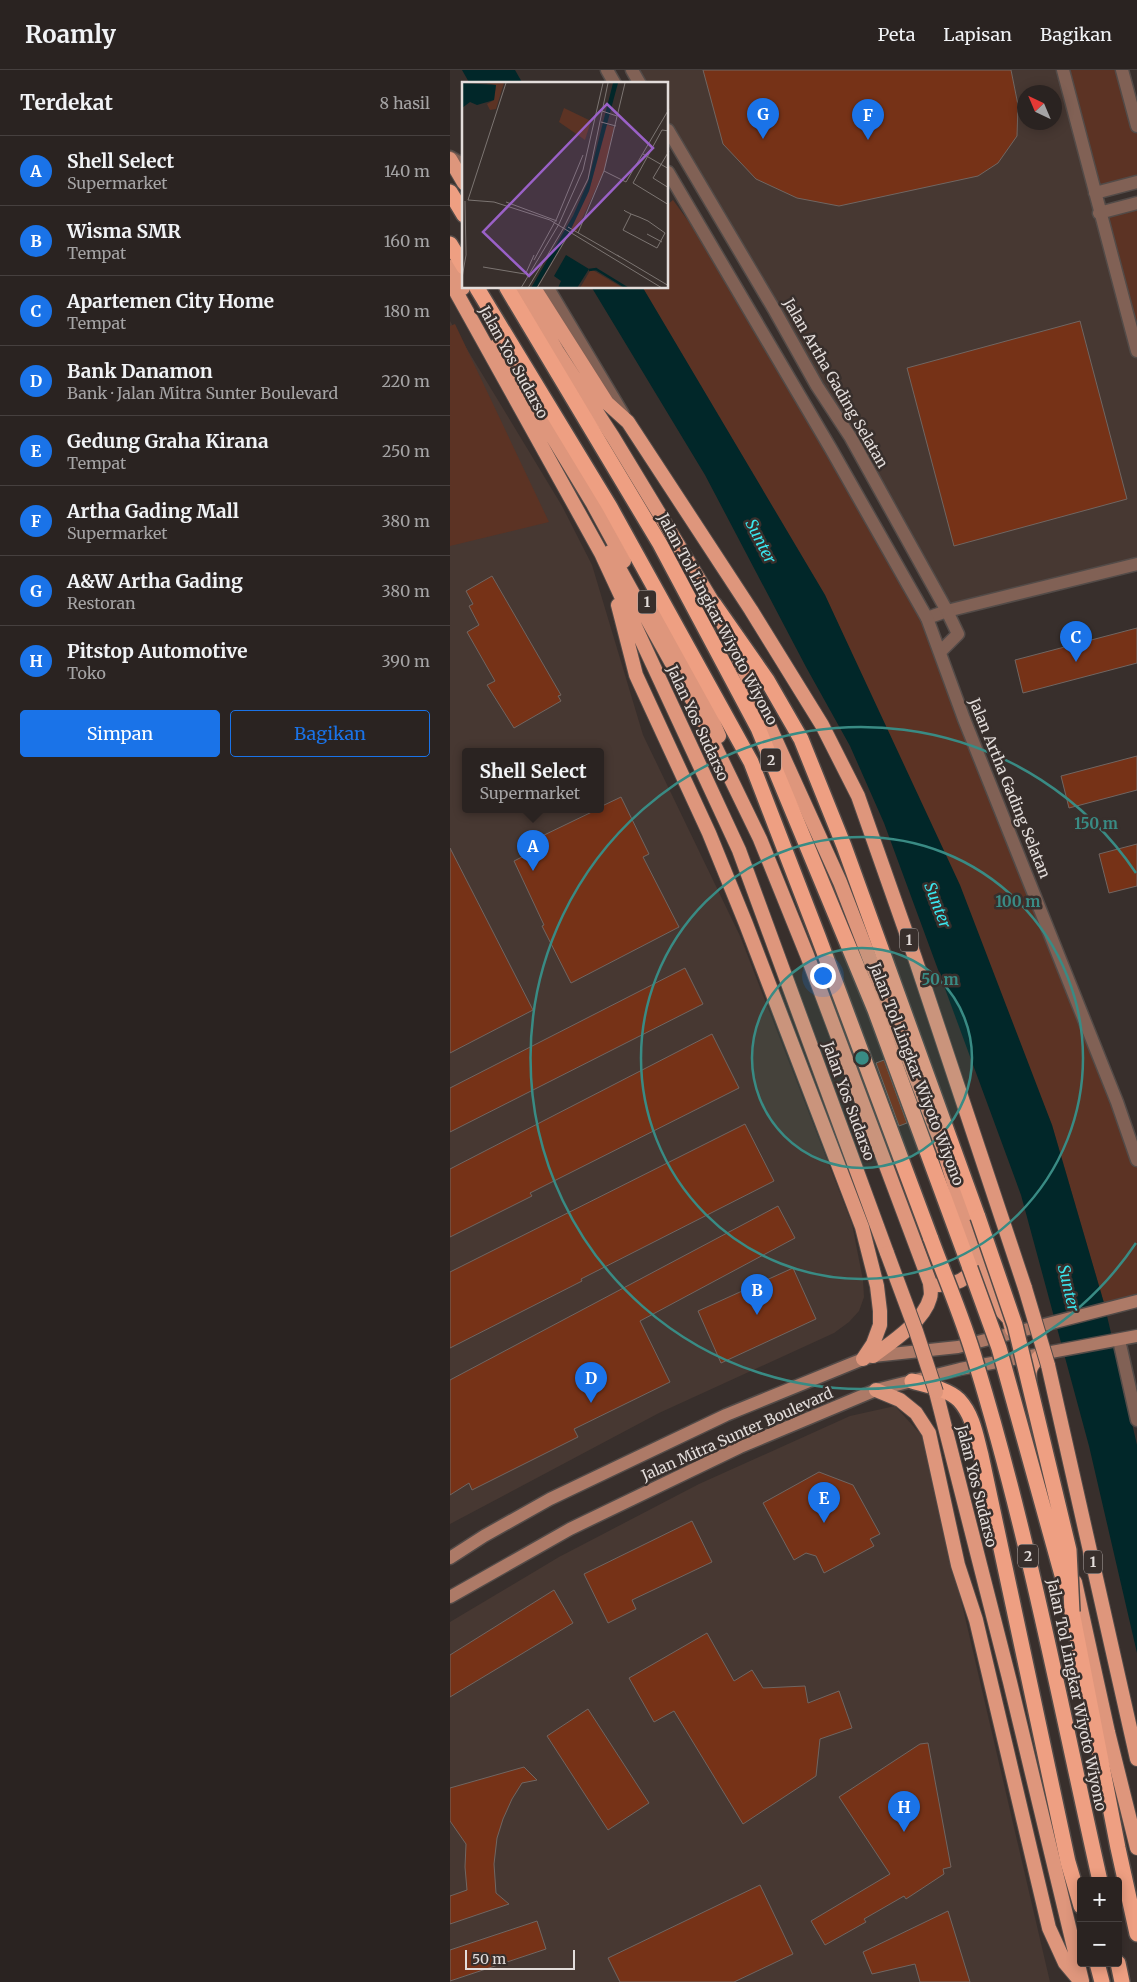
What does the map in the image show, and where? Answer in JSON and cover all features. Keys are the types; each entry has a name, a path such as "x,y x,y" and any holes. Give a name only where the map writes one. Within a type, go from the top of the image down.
{"highway":[{"path":"450,158 462,179"},
{"path":"450,192 462,212"},
{"path":"450,244 462,264"},
{"name":"Jalan Yos Sudarso","path":"450,267 462,287"},
{"name":"Jalan Yos Sudarso","path":"450,281 577,509 610,573 739,850 916,1331 936,1392 1008,1672 1082,1982"},
{"name":"Jalan Yos Sudarso","path":"463,289 593,504 704,701 743,800 770,855 807,955"},
{"name":"Jalan Tol Lingkar Wiyoto Wiyono","path":"478,289 610,507 751,762 818,936 976,1362 1028,1552 1099,1877"},
{"name":"Jalan Tol Lingkar Wiyoto Wiyono","path":"508,289 660,544 758,728 876,1010 999,1348 1072,1612 1118,1848 1137,1934"},
{"path":"521,289 714,604 767,680 801,740 844,846 958,1157 1015,1325 1069,1550 1072,1612"},
{"name":"1","path":"535,289 607,403 628,422 750,610 822,725 858,796 916,958 1025,1288 1048,1365 1137,1759"},
{"path":"577,509 595,525 694,706 760,839 807,955 930,1283 931,1297 925,1310 898,1338 868,1357"},
{"path":"610,573 636,675 709,834 746,924 862,1227 877,1286 880,1311 880,1325 868,1357"},
{"path":"714,604 840,882 943,1148 978,1261 999,1308 1009,1319 1013,1333"},
{"path":"930,1283 939,1285 958,1283 974,1270 978,1261"},
{"path":"1040,1356 1031,1365 1029,1375 1108,1732 1137,1848"},
{"path":"912,1381 942,1391 959,1400 972,1421 982,1455 1068,1862 1077,1892"},
{"path":"876,1390 900,1400 916,1414 929,1433 958,1565 976,1620 1049,1928 1065,1963 1082,1982"},
{"path":"1098,1967 1102,1982"},
{"path":"1119,1967 1122,1982"}],"main road":[{"name":"Jalan Mitra Sunter Boulevard","path":"450,1558 484,1536 550,1499 726,1415 868,1357 958,1347 1137,1301"},
{"name":"Jalan Mitra Sunter Boulevard","path":"450,1597 570,1529 740,1448 876,1390 960,1370 1137,1336"}],"street":[{"path":"607,70 614,82"},
{"path":"632,70 639,82"},
{"path":"1063,70 1099,213 1137,351"},
{"path":"1122,70 1137,126"},
{"name":"Jalan Artha Gading Selatan","path":"669,132 817,386 851,438 947,611 958,634 940,652"},
{"path":"450,158 462,164"},
{"path":"669,179 691,169"},
{"name":"Jalan Artha Gading Selatan","path":"669,179 737,288 927,618 964,719 1118,1102 1137,1160"},
{"path":"1095,193 1137,182"},
{"path":"1099,213 1137,203"},
{"path":"737,288 755,278"},
{"path":"549,289 628,422"},
{"path":"927,618 947,611 1137,564"},
{"path":"1118,1340 1137,1420"}],"shaded area":[{"path":"630,70 1065,70 1137,351 1137,564 947,611 669,135 669,82 637,82"},
{"path":"1063,70 1122,70 1137,126 1137,182 1095,193"},
{"path":"673,200 737,288 927,618 1137,1162 1137,1301 1104,1303 1052,1125 885,728 825,595 644,289 669,289 669,203"},
{"path":"1137,203 1137,351 1099,213"},
{"path":"450,321 562,506 592,565 643,735 740,936 852,1224 863,1280 864,1297 859,1311 849,1322 834,1333 659,1413 450,1524"},
{"path":"455,324 549,522 450,546 450,326"},
{"path":"895,1406 923,1437 1050,1982 450,1982 450,1622 559,1557 699,1484 850,1416"}],"water":[{"path":"462,70 515,70 522,82 469,82"},
{"name":"Sunter","path":"593,289 644,289 825,595 960,885 1052,1125 1104,1303 1137,1445 1137,1653 1089,1446 1021,1195 884,823 850,746 806,667 705,475"}],"building":[{"path":"703,70 1011,70 1017,100 1017,136 998,163 978,176 839,206 797,198 756,179 723,144"},
{"path":"1080,321 1127,499 954,546 907,368"},
{"path":"492,576 561,695 558,696 561,701 514,728 487,685 495,681 467,632 479,625 469,606 473,604 466,591"},
{"path":"1137,628 1137,663 1023,693 1015,660"},
{"path":"1137,756 1137,790 1069,808 1061,776"},
{"path":"621,797 649,854 643,857 679,927 571,983 542,926 544,925 514,861 544,846 540,837 590,813 604,813 604,805"},
{"path":"1137,844 1137,886 1109,893 1099,854"},
{"path":"450,848 533,1010 450,1053"},
{"path":"685,968 703,1004 450,1132 450,1088"},
{"path":"712,1034 739,1088 530,1193 532,1196 450,1237 450,1169"},
{"path":"884,1060 907,1123 899,1126 876,1063"},
{"path":"745,1124 774,1181 450,1348 450,1272"},
{"path":"778,1206 795,1238 640,1321 670,1382 574,1429 578,1437 472,1490 469,1483 450,1495 450,1380"},
{"path":"793,1268 816,1319 721,1363 698,1311"},
{"path":"819,1472 853,1485 880,1534 870,1539 874,1546 824,1573 816,1556 806,1553 794,1560 763,1503"},
{"path":"692,1521 712,1562 632,1600 636,1609 608,1623 584,1574"},
{"path":"554,1590 573,1623 450,1697 450,1655"},
{"path":"707,1633 734,1681 752,1670 763,1688 805,1686 808,1703 839,1691 852,1728 820,1739 816,1776 743,1824 674,1711 654,1722 629,1678"},
{"path":"588,1709 649,1803 608,1830 547,1736"},
{"path":"928,1743 951,1867 943,1869 944,1874 906,1899 904,1896 864,1919 866,1922 825,1945 811,1921 890,1874 839,1797 920,1744"},
{"path":"524,1767 537,1780 522,1783 512,1799 497,1838 494,1864 496,1893 509,1904 450,1924 450,1896 467,1890 466,1844 450,1821 450,1788"},
{"path":"760,1885 793,1954 734,1982 620,1982 608,1958"},
{"path":"948,1911 970,1982 920,1982 915,1964 872,1974 863,1952"},
{"path":"537,1921 546,1949 450,1981 450,1950"}],"place":[{"name":"A&W Artha Gading","path":"763,139"},
{"name":"Artha Gading Mall","path":"868,140"},
{"name":"Apartemen City Home","path":"1076,662"},
{"name":"Shell Select","path":"533,871"},
{"name":"Wisma SMR","path":"757,1315"},
{"name":"Bank Danamon","path":"591,1403"},
{"name":"Gedung Graha Kirana","path":"824,1523"},
{"name":"Pitstop Automotive","path":"904,1832"}]}
